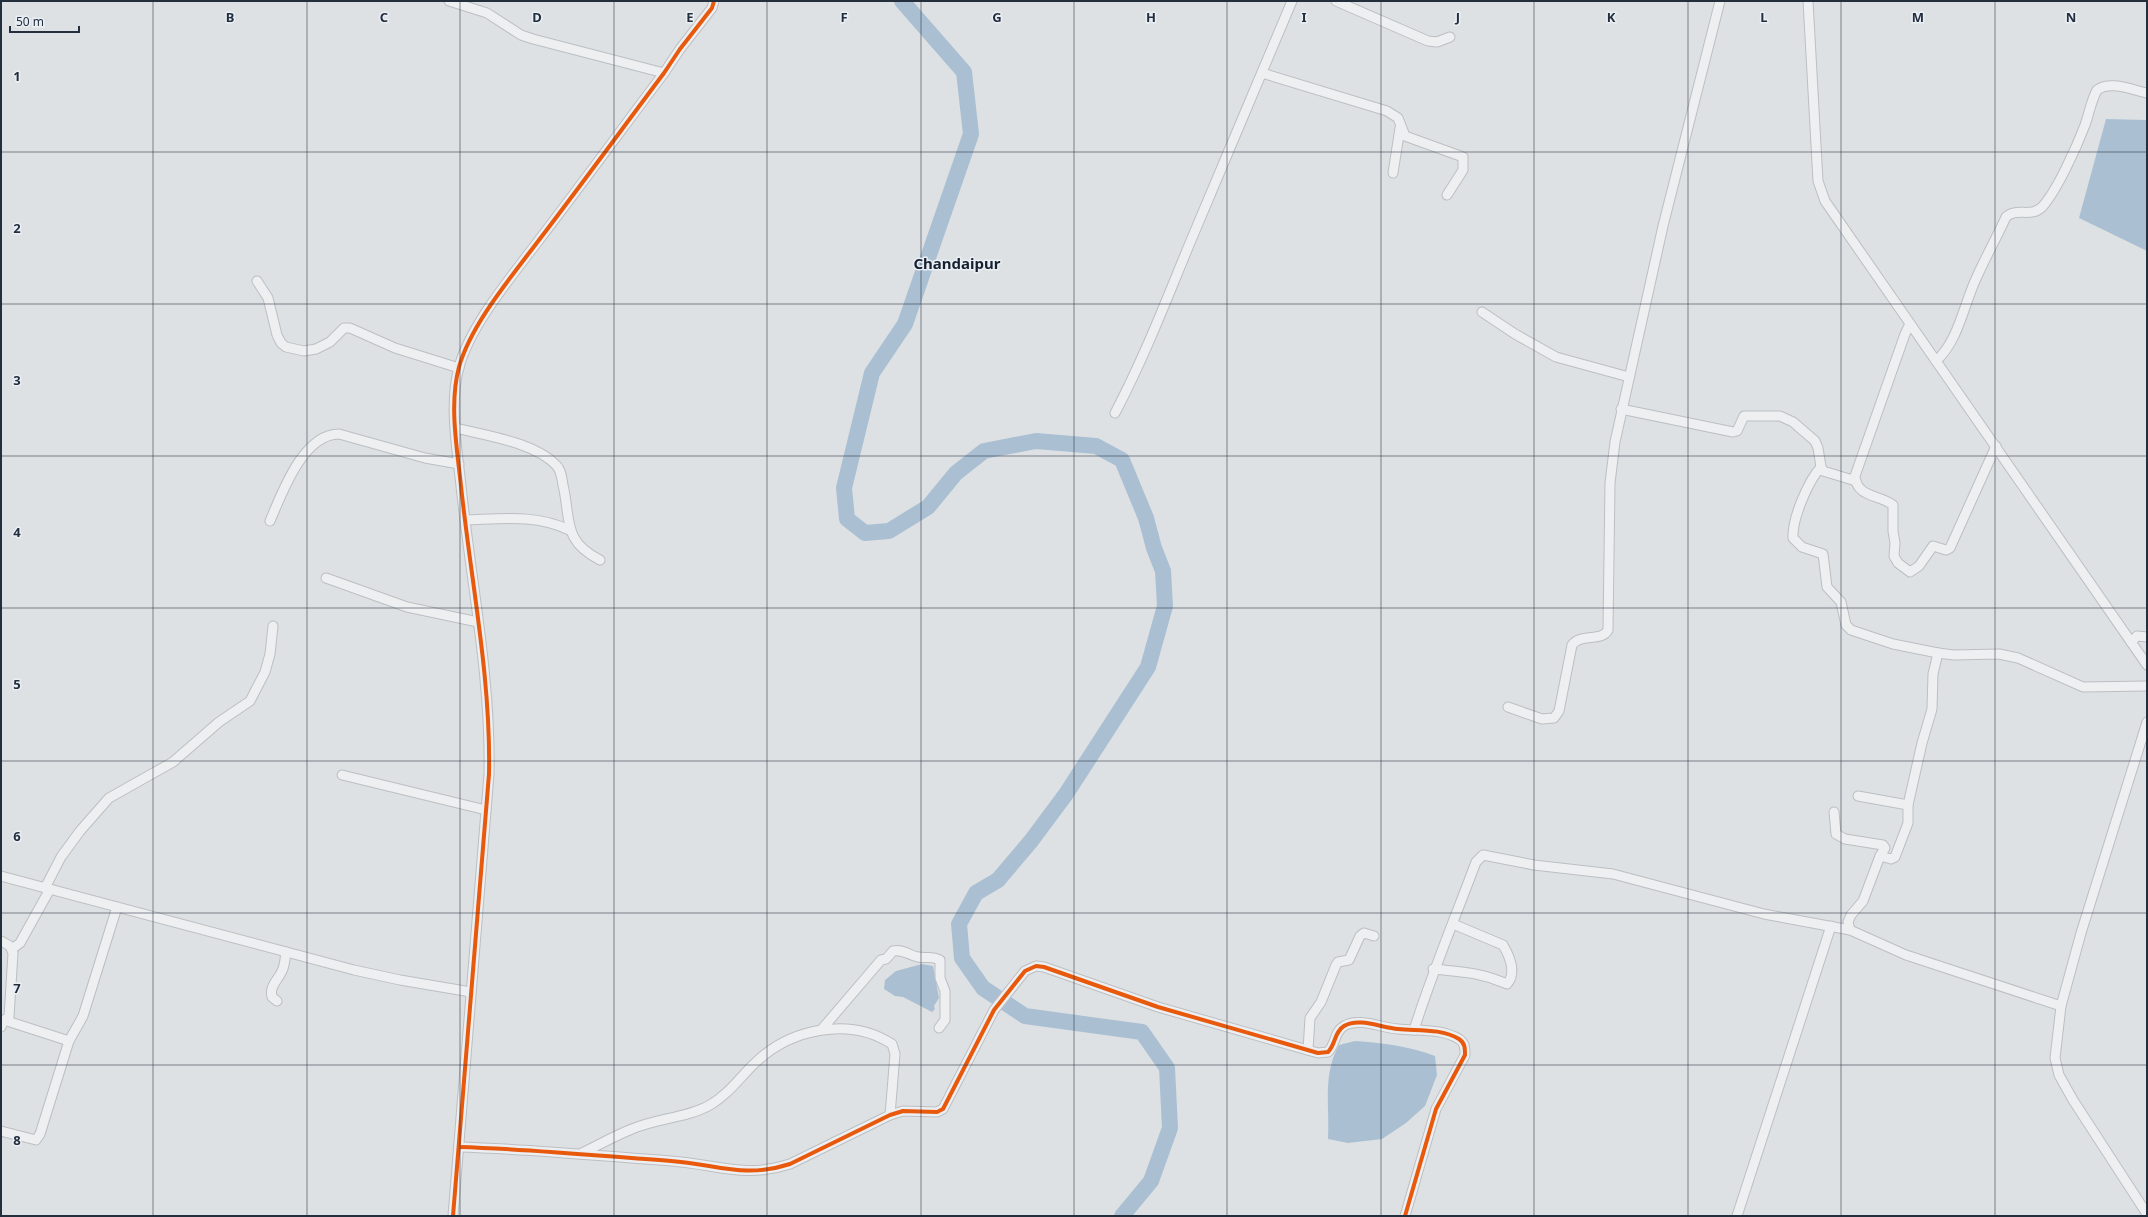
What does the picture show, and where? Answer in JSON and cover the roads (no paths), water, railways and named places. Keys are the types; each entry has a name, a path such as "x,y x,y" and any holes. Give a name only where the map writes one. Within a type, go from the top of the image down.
{"street":[{"path":"450,1 487,13 521,35 664,74"},
{"path":"453,1216 489,774 488,707 465,520 456,428 455,404 459,368 474,331 664,74 680,49 712,8 714,1"},
{"path":"1115,413 1136,372 1170,295 1191,240 1292,1"},
{"path":"1336,1 1428,41 1437,42 1450,37"},
{"path":"1508,707 1542,719 1554,718 1559,711 1572,645 1578,638 1604,634 1608,630 1610,482 1621,409 1663,226 1720,1"},
{"path":"1808,1 1818,181 1825,201 1910,324 1940,357 1996,446 2134,640 2147,665"},
{"path":"1262,73 1387,111 1398,118 1405,136 1464,158 1463,170 1447,195"},
{"path":"1940,357 1962,318 1974,282 2006,217 2011,213 2031,213 2040,208 2070,159 2097,90 2101,87 2113,86 2147,93"},
{"path":"1393,173 1400,126"},
{"path":"257,281 268,298 277,335 281,343 286,347 304,351 316,349 330,342 344,328 350,328 395,348 459,368"},
{"path":"1482,312 1515,334 1556,356 1629,377"},
{"path":"1856,481 1856,474 1905,334 1910,324"},
{"path":"1621,409 1733,432 1736,431 1744,416 1785,418 1815,441 1821,468 1826,472 1856,481 1865,492 1892,505 1892,531 1895,543 1894,558 1905,570 1913,572 1933,546 1946,550 1950,548 1996,446"},
{"path":"456,428 534,450 557,466 562,476 569,530 581,548 600,560"},
{"path":"270,521 299,461 311,447 331,434 339,434 400,451 459,464"},
{"path":"1821,468 1807,487 1793,538 1802,547 1823,554 1828,587 1842,605 1846,625 1851,630 1893,644 1938,653 1954,655 2000,654 2018,658 2083,686 2147,686"},
{"path":"465,520 533,519 555,523 569,530"},
{"path":"326,578 407,607 478,622"},
{"path":"12,949 20,942 61,857 108,800 173,762 219,722 250,701 265,672 270,654 273,626"},
{"path":"2134,640 2147,637"},
{"path":"1880,856 1891,859 1895,857 1908,823 1908,805 1922,743 1932,709 1933,674 1938,653"},
{"path":"2147,722 2081,933 2061,1006 2055,1058 2059,1075 2147,1214"},
{"path":"342,775 486,810"},
{"path":"1858,796 1908,805"},
{"path":"1834,812 1836,831 1840,837 1883,845 1885,848 1880,856 1863,901 1851,915 1848,922 1850,930"},
{"path":"1414,1030 1433,969 1453,924 1476,862 1480,857 1489,855 1534,864 1612,874 1764,914 1850,930 1906,955 2061,1006"},
{"path":"1,876 286,952 400,980 472,992"},
{"path":"1,1131 30,1140 38,1139 69,1041 83,1016 117,907"},
{"path":"1433,969 1482,974 1507,984 1510,981 1511,964 1503,945 1453,924"},
{"path":"1737,1216 1831,926"},
{"path":"1308,1050 1310,1018 1321,1002 1336,965 1338,962 1349,960 1360,936 1364,933 1374,936"},
{"path":"1,941 6,943 12,949 11,1001 9,1017 2,1024"},
{"path":"822,1029 881,960 886,959 894,951 902,950 918,957 932,956 940,960 940,978 945,991 945,1020 939,1028"},
{"path":"277,1001 272,997 272,991 275,980 283,969 286,952"},
{"path":"459,1147 672,1161 723,1170 760,1172 790,1164 890,1115 904,1111 937,1112 943,1109 994,1010 1025,971 1036,966 1044,967 1158,1007 1322,1054 1328,1052 1338,1032 1344,1026 1360,1023 1396,1029 1445,1034 1458,1039 1465,1048 1465,1055 1436,1109 1405,1216"},
{"path":"2,1024 69,1041"},
{"path":"580,1154 632,1129 686,1114 710,1105 722,1097 765,1054 779,1045 822,1029 848,1029 862,1032 892,1044 895,1054 890,1115"}],"water":[{"path":"2106,119 2147,120 2147,251 2079,218"},
{"path":"922,964 933,966 939,998 934,1006 935,1009 932,1012 903,997 895,996 884,989 885,980 896,971"},
{"path":"1355,1041 1396,1046 1435,1056 1437,1075 1425,1106 1406,1123 1382,1139 1348,1143 1328,1139 1328,1091 1330,1068 1339,1045"}],"waterway":[{"path":"902,1 964,72 971,134 905,324 872,373 844,488 847,519 865,533 889,531 928,507 956,473 984,451 1036,441 1096,446 1122,460 1146,518 1154,548 1163,571 1165,606 1148,667 1066,794 1031,841 998,880 976,893 959,924 962,958 983,988 1025,1016 1142,1032 1167,1068 1170,1128 1151,1181 1122,1216"}],"district":[{"name":"Chandaipur","path":"957,263"}]}
